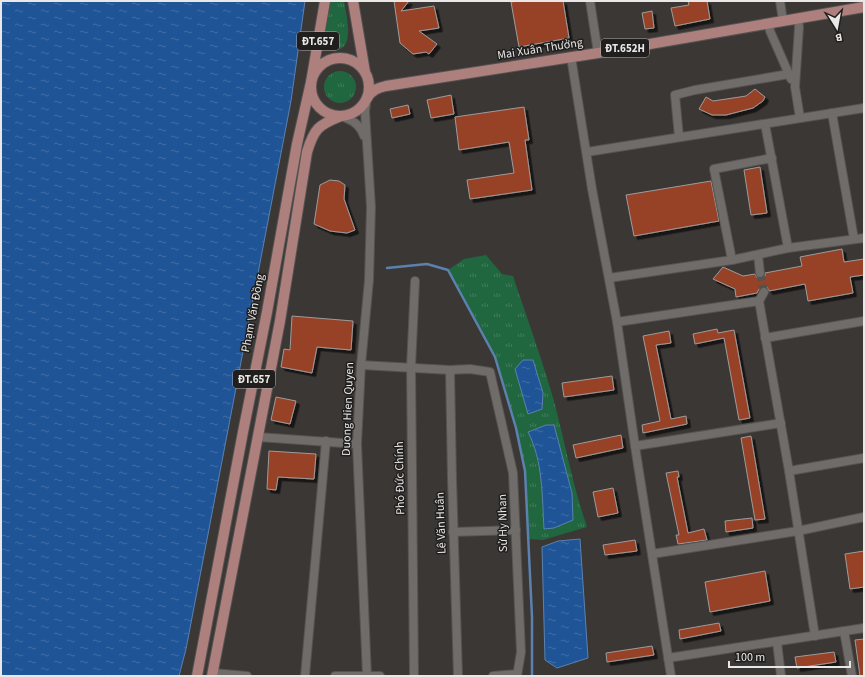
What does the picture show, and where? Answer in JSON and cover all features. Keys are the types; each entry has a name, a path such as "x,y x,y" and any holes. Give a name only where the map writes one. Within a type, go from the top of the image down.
{"main road":[{"name":"Phạm Văn Đồng","path":"198,673 267,312 297,144 311,82 325,1"},
{"path":"353,1 359,43 365,72 369,80 367,98"},
{"name":"Mai Xuân Thưởng","path":"367,98 369,94 376,89 386,86 598,53 864,6"},
{"name":"ĐT.657","path":"341,116 328,113 317,106 311,90 311,82 314,73 319,66 335,58 344,58 352,61 360,65 365,72"},
{"path":"365,72 372,80 386,86"},
{"name":"ĐT.657","path":"213,674 280,321 310,140 317,128 327,121 349,115 357,111 367,98"},
{"path":"198,673 213,674"}],"street":[{"path":"590,1 598,53"},
{"path":"780,1 783,21"},
{"path":"798,18 799,27 795,87 800,118"},
{"path":"769,24 770,31 795,87"},
{"path":"571,57 592,189 617,322 671,676"},
{"path":"679,137 675,95 695,90 789,74"},
{"name":"Duong Hien Quyen","path":"367,98 365,111 366,143 371,207 369,280 361,365 357,444 367,676"},
{"path":"587,152 864,108"},
{"path":"832,113 854,239"},
{"name":"Duong Hien Quyen","path":"341,116 357,124 362,131 366,143"},
{"path":"765,124 788,248"},
{"path":"732,260 714,169 772,158"},
{"path":"609,278 732,260 788,248 864,238"},
{"path":"758,255 760,273"},
{"name":"Phó Đức Chính","path":"414,676 411,367 415,280"},
{"path":"764,292 759,301 781,423 815,636"},
{"path":"617,322 759,301"},
{"path":"765,338 864,321"},
{"path":"361,365 450,370"},
{"name":"Sử Hy Nhan","path":"450,370 470,368 490,372 513,473 521,652 517,675"},
{"name":"Lê Văn Huân","path":"450,370 453,532 458,676"},
{"path":"635,446 781,423"},
{"path":"258,437 357,444"},
{"path":"305,676 326,442"},
{"path":"789,471 864,458"},
{"path":"652,554 798,531 864,517"},
{"path":"453,532 516,530"},
{"path":"668,658 864,628"},
{"path":"844,631 852,676"},
{"path":"777,642 781,676"},
{"path":"213,674 243,676"},
{"path":"493,676 517,675"},
{"path":"335,676 380,676"}],"green space":[{"path":"330,1 344,1 348,22 348,38 346,44 335,50 328,47 324,41"},
{"path":"337,71 343,71 353,78 356,87 355,93 349,100 343,103 337,103 327,96 324,90 324,84 331,74"},
{"path":"486,255 502,274 513,276 554,401 573,480 587,527 543,540 528,539 525,471 516,428 495,357 448,270 464,259","holes":["515,369 543,393 542,409 528,413","546,425 554,425 572,493 544,528 541,479 537,455 528,432"]}],"water":[{"path":"1,1 305,1 291,101 186,649 179,676 1,676"},
{"path":"523,360 533,360 543,393 542,409 528,414 515,369"},
{"path":"546,425 554,425 572,493 573,520 554,528 544,529 541,479 537,455 528,432"},
{"path":"580,539 588,658 557,668 545,660 542,547 558,541"}],"building":[{"path":"394,1 409,1 401,11 434,6 439,28 419,31 437,44 429,54 426,52 413,54 400,43"},
{"path":"563,1 569,38 519,47 511,2"},
{"path":"688,1 707,1 710,19 675,26 671,8 689,5"},
{"path":"652,11 654,28 645,29 642,13"},
{"path":"755,89 765,97 763,101 753,108 726,115 712,115 699,109 706,97 713,101 746,96"},
{"path":"451,95 454,114 431,118 427,100"},
{"path":"408,105 410,114 392,118 390,109"},
{"path":"524,107 529,140 525,140 532,190 470,199 467,180 514,173 509,142 459,150 455,117"},
{"path":"760,167 767,213 751,215 744,170"},
{"path":"330,180 339,181 345,185 344,199 355,230 347,233 330,231 314,224 320,185"},
{"path":"711,181 719,221 634,236 626,195"},
{"path":"842,249 844,262 864,259 864,275 850,277 853,293 808,301 805,284 769,291 767,287 764,287 759,289 757,293 736,297 735,289 713,279 723,267 743,276 755,274 757,278 761,278 765,276 765,273 802,266 800,257"},
{"path":"292,316 353,321 351,350 317,347 312,373 281,367 284,349 290,350"},
{"path":"717,329 718,333 734,330 750,418 739,420 724,338 695,344 693,334"},
{"path":"669,331 671,343 656,345 671,419 686,416 687,424 643,433 642,425 660,421 643,336"},
{"path":"612,376 614,390 564,397 562,383"},
{"path":"276,397 296,401 290,424 271,420"},
{"path":"621,435 623,448 576,458 573,445"},
{"path":"751,436 765,519 755,520 741,438"},
{"path":"269,451 316,454 314,479 278,477 276,490 267,489"},
{"path":"678,471 679,477 677,477 688,533 704,529 707,540 678,544 676,535 679,535 666,473"},
{"path":"613,488 618,513 598,517 593,492"},
{"path":"752,518 753,528 726,532 725,521"},
{"path":"635,540 637,551 605,555 603,545"},
{"path":"864,551 864,587 850,589 845,554"},
{"path":"765,571 770,601 710,612 705,582"},
{"path":"719,623 721,631 680,639 679,630"},
{"path":"864,639 864,676 860,676 855,640"},
{"path":"652,646 654,655 607,662 606,653"},
{"path":"834,652 836,662 797,668 795,657"}],"waterway":[{"path":"387,268 427,264 448,270 495,357 516,428 525,471 532,617 532,676"}],"tunnel":[{"path":"760,273 764,292"}]}
